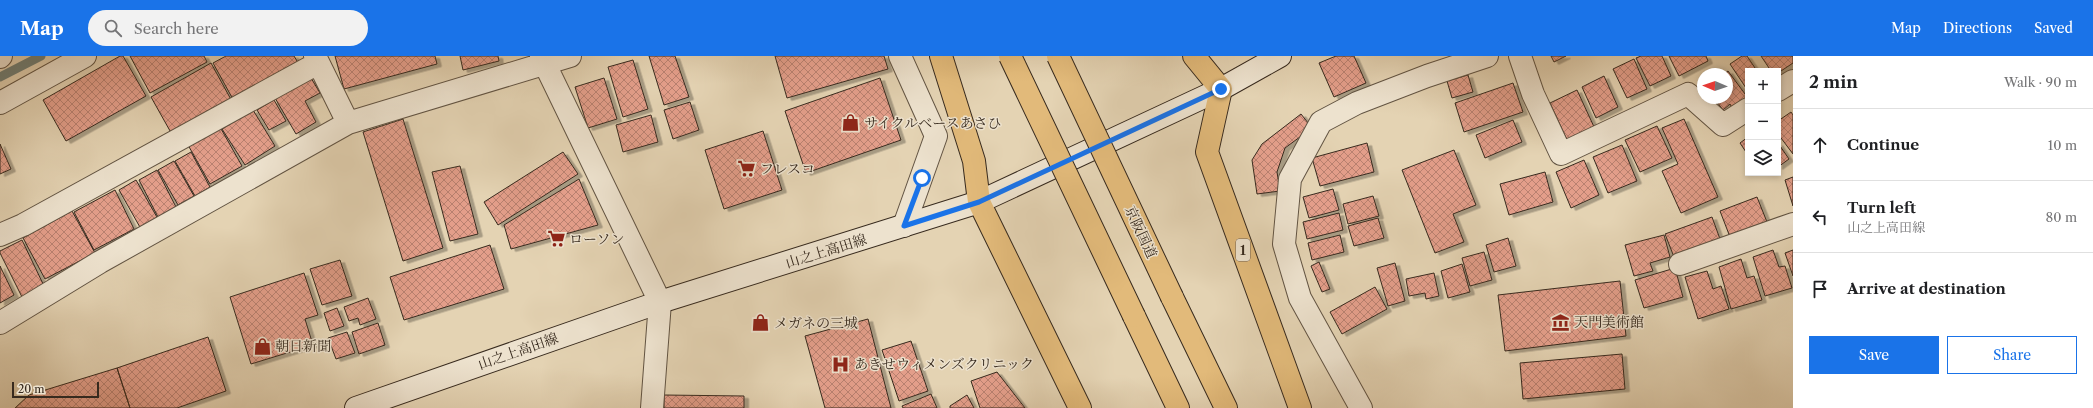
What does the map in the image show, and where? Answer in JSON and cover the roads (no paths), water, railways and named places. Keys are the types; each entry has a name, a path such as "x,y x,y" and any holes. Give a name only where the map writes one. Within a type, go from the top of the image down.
{"highway":[{"path":"942,56 974,160 979,202 1080,408"},
{"path":"1010,56 1178,408"},
{"name":"京阪国道","path":"1058,56 1226,408"},
{"path":"1194,56 1221,89"},
{"name":"1","path":"1221,89 1207,152 1300,408"}],"street":[{"path":"0,103 85,56"},
{"path":"0,323 100,262 348,123 543,60 570,56"},
{"path":"900,56 936,136 904,226"},
{"name":"山之上高田線","path":"356,408 660,302 979,202 1221,89 1280,56"},
{"path":"1361,408 1300,298 1284,244 1290,179 1321,122 1357,102 1487,56"},
{"path":"1520,56 1533,94 1561,154 1688,94 1722,125 1745,111"},
{"path":"0,235 23,225 317,60 348,123"},
{"path":"543,60 660,302 652,408"},
{"path":"1781,88 1793,81"},
{"path":"1680,264 1793,224"}],"waterway":[{"path":"0,77 41,56"}],"place":[{"name":"サイクルベースあさひ","path":"851,123"},
{"name":"フレスコ","path":"747,169"},
{"name":"ローソン","path":"556,239"},
{"name":"天門美術館","path":"1561,322"},
{"name":"メガネの三城","path":"761,323"},
{"name":"朝日新聞","path":"262,346"},
{"name":"あきせウィメンズクリニック","path":"841,364"}]}
